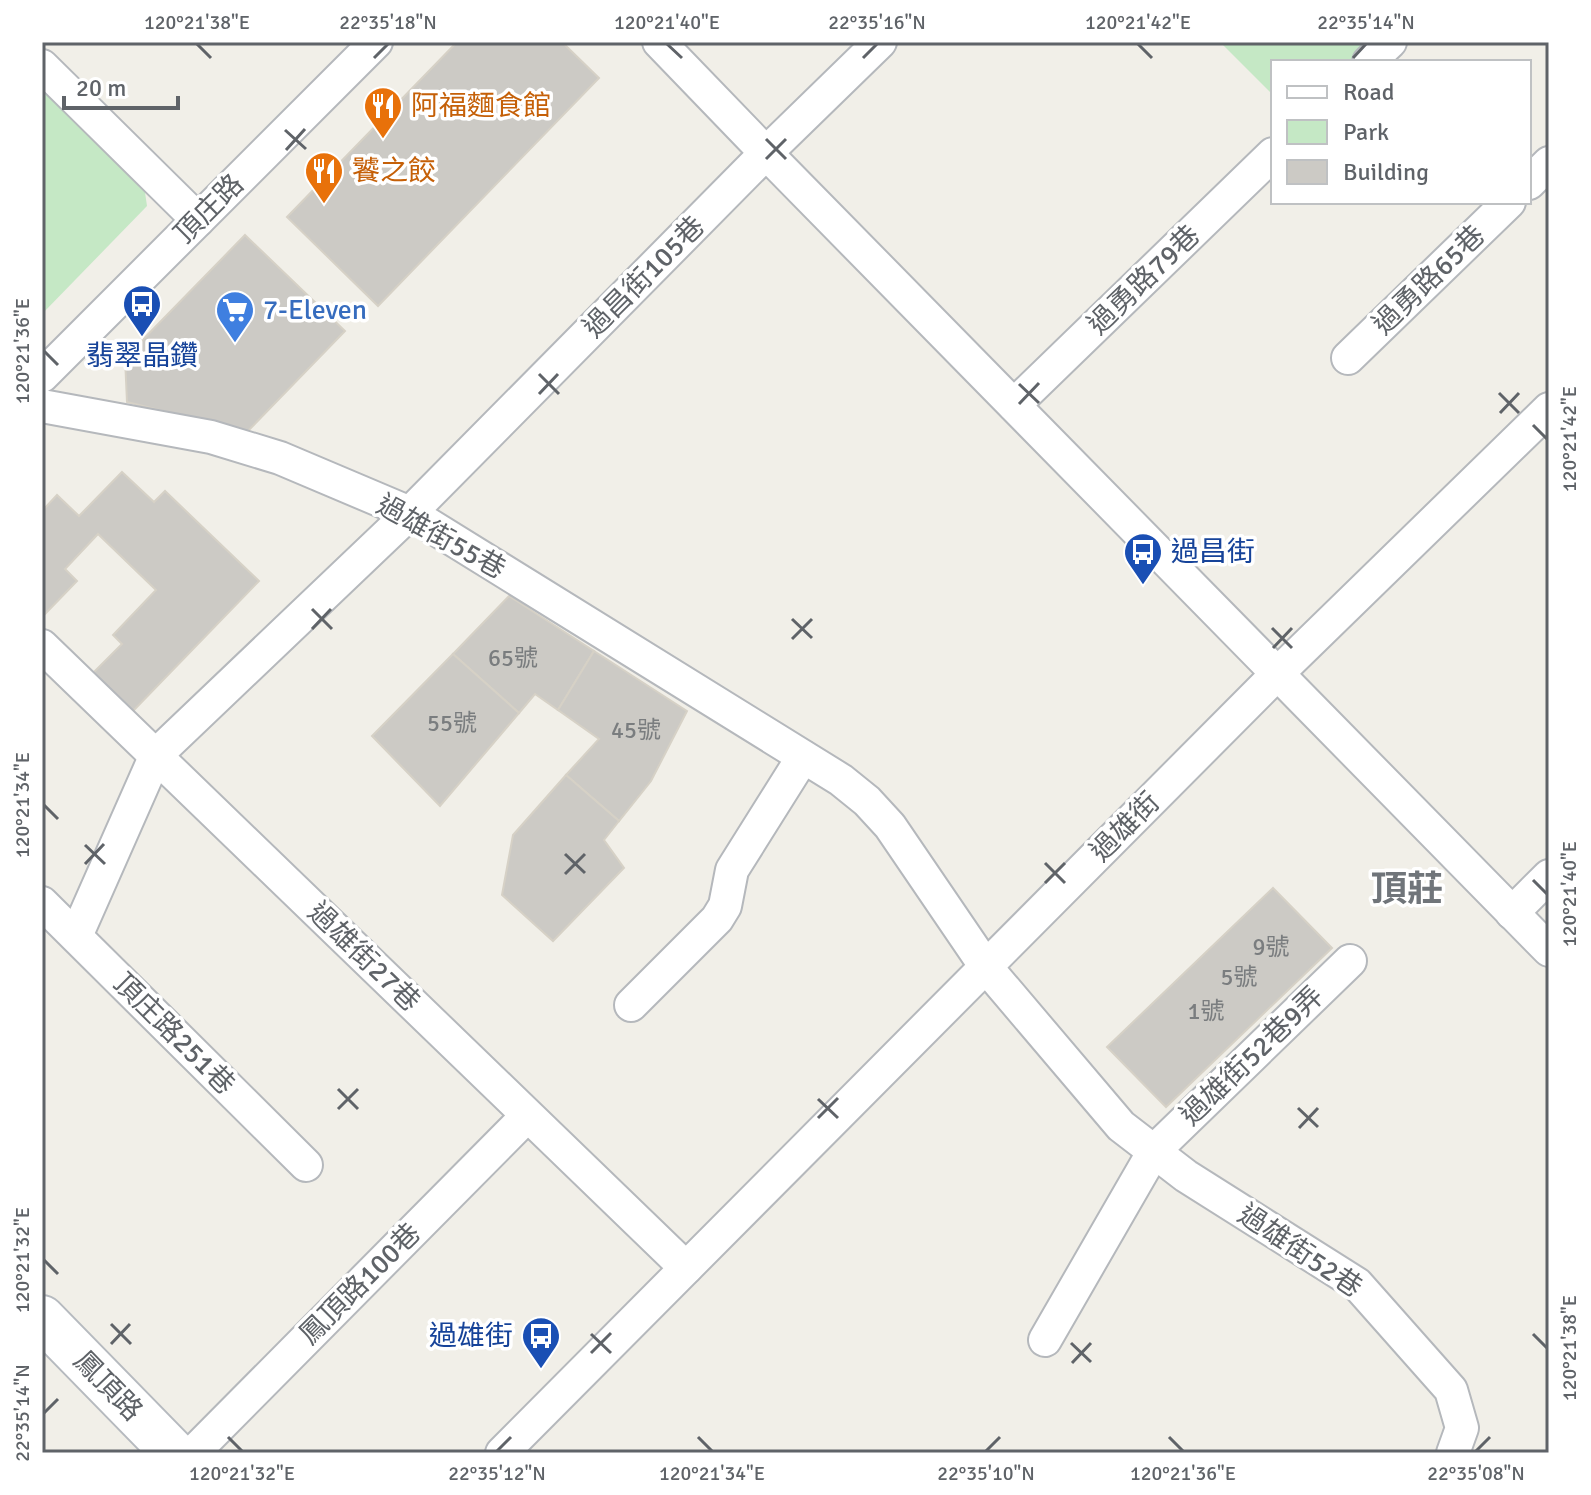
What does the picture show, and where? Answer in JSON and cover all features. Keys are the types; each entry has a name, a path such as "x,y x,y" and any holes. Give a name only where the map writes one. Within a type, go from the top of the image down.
{"main road":[{"name":"鳳頂路","path":"42,1318 174,1453"}],"street":[{"name":"頂庄路","path":"42,376 376,42"},
{"path":"659,42 1549,950"},
{"name":"過昌街105巷","path":"156,755 410,513 880,42"},
{"path":"1371,60 1390,42"},
{"path":"42,66 198,220"},
{"name":"過勇路79巷","path":"1014,405 1271,156"},
{"path":"1531,181 1549,163"},
{"name":"過勇路65巷","path":"1348,358 1507,204"},
{"name":"過雄街55巷","path":"42,406 211,437 280,458 410,513 841,780 890,826 986,967"},
{"name":"過雄街","path":"502,1453 1278,673 1549,409"},
{"name":"過雄街27巷","path":"42,646 686,1268"},
{"path":"76,936 156,755"},
{"path":"631,1005 717,919 725,906 732,870 803,757"},
{"path":"1512,913 1549,876"},
{"name":"頂庄路251巷","path":"42,903 306,1165"},
{"name":"過雄街52巷9弄","path":"1154,1151 1350,961"},
{"name":"過雄街52巷","path":"986,967 1121,1126 1186,1176 1357,1284 1451,1390 1462,1428 1453,1453"},
{"name":"鳳頂路100巷","path":"193,1453 527,1116"},
{"path":"1045,1340 1154,1151"}],"green space":[{"path":"1220,42 1368,42 1350,60 1271,60 1271,93"},
{"path":"42,73 142,172 147,206 42,314"}],"building":[{"path":"457,42 562,42 599,78 378,306 287,217"},
{"name":"7-Eleven","path":"245,235 345,331 247,432 127,402 125,358"},
{"path":"122,472 154,502 165,491 259,581 133,711 93,673 122,644 113,635 156,590 98,534 65,569 77,581 45,614 42,611 42,511 57,495 79,516"},
{"path":"509,596 594,651 558,710 535,694 519,713 453,654"},
{"path":"594,651 687,711 651,781 619,821 566,775 599,739 558,710"},
{"path":"453,654 519,713 440,806 372,736"},
{"path":"566,775 619,821 604,840 624,868 553,941 502,895 513,835"},
{"path":"1273,888 1332,948 1166,1107 1107,1047"}],"place":[{"name":"阿福麵食館","path":"383,140"},
{"name":"饕之餃","path":"324,205"},
{"name":"翡翠晶鑽","path":"142,338"},
{"name":"7-Eleven","path":"235,344"},
{"name":"過昌街","path":"1143,586"},
{"name":"過雄街","path":"541,1370"}],"district":[{"name":"頂莊","path":"1407,889"}]}
